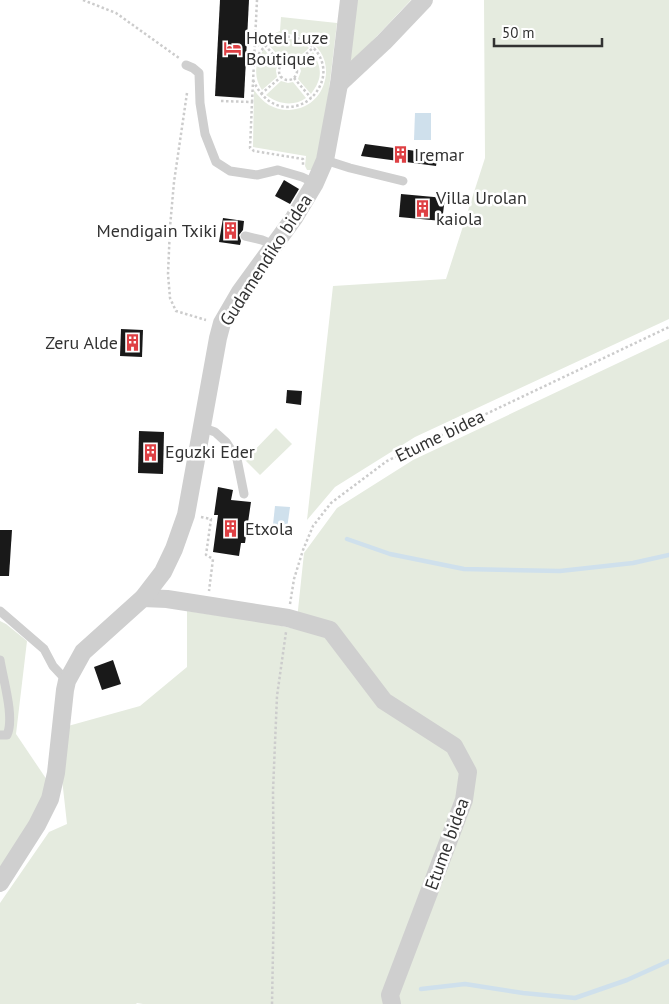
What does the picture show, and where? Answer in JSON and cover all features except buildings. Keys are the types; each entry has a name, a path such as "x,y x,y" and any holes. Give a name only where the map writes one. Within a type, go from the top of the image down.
{"street":[{"name":"Gudamendiko bidea","path":"0,883 37,825 50,799 56,773 67,681 83,652 143,598 163,572 174,549 186,515 222,323 240,292 294,218 308,180 325,160 339,84 349,0"},
{"path":"339,84 384,42 424,0"},
{"name":"Etume bidea","path":"143,598 166,599 288,618 330,630 384,702 454,746 468,772 464,800 390,994 392,1004"}],"lane":[{"path":"186,65 194,68 199,73 200,103 205,134 216,162 230,172 257,175 278,170 308,180"},
{"path":"325,160 403,181"},
{"path":"245,236 274,245"},
{"path":"202,427 215,432 226,442 237,459 244,494"},
{"path":"0,611 44,649 53,666 67,681"},
{"path":"0,611 0,618"},
{"path":"0,660 7,693 9,729 7,734 0,735"}],"path":[{"path":"82,0 116,12 186,65"},
{"path":"257,0 250,148 254,151 303,159 308,180"},
{"path":"253,80 261,94 270,102 277,105 293,106 304,104 318,91 323,76 321,58 314,47 306,41 292,37 276,39 265,45 258,52 254,62"},
{"path":"265,45 282,65"},
{"path":"295,64 314,47"},
{"path":"287,62 295,64 297,73 294,78 288,80 281,77 279,72 282,65 287,62"},
{"path":"261,94 281,77"},
{"path":"294,78 311,98"},
{"path":"187,92 174,182 170,227 168,274 170,298 176,311 222,323"},
{"path":"221,101 252,102"},
{"name":"Etume bidea","path":"288,618 294,579 302,550 313,526 331,503 387,461 669,327"},
{"path":"186,515 211,519 206,555 213,559 206,605"},
{"path":"272,1004 273,791 277,696 288,618"}],"shaded area":[{"path":"356,0 411,0 347,68"},
{"path":"484,0 669,0 669,319 415,437 335,487 307,520 333,286 446,279 485,158"},
{"path":"281,17 337,23 326,114 317,161 312,170 307,170 305,166 306,156 253,147 254,90 269,105 278,109 289,110 303,107 313,100 321,91 325,79 326,67 322,55 315,45 303,38 290,34 279,35 258,47 259,38 264,39 280,31"},
{"path":"291,39 305,44 309,48 295,61 282,60 269,45"},
{"path":"264,49 277,65 277,77 262,90 257,80 256,70"},
{"path":"313,52 320,73 318,83 311,94 298,79 301,71 299,65"},
{"path":"281,81 293,82 306,98 296,103 286,103 275,101 266,95"},
{"path":"669,339 669,1004 0,1004 0,903 49,832 67,824 62,779 68,726 140,706 187,667 187,611 296,629 304,553 337,508 413,460"},
{"path":"276,428 292,444 260,475 245,460"},
{"path":"0,621 27,641 16,734 47,780 43,799 0,871"}],"water":[{"path":"415,113 431,113 431,140 414,140"},
{"path":"275,506 290,507 286,536 272,534"}],"waterway":[{"path":"347,539 390,554 464,569 560,571 633,563 669,555"},
{"path":"421,989 465,984 523,993 575,998 627,980 669,961"}],"place":[{"name":"Hotel Luze Boutique","path":"232,48"},
{"name":"Iremar","path":"400,155"},
{"name":"Villa Urolan kaiola","path":"422,208"},
{"name":"Mendigain Txiki","path":"231,231"},
{"name":"Zeru Alde","path":"132,343"},
{"name":"Eguzki Eder","path":"151,452"},
{"name":"Etxola","path":"231,529"}]}
